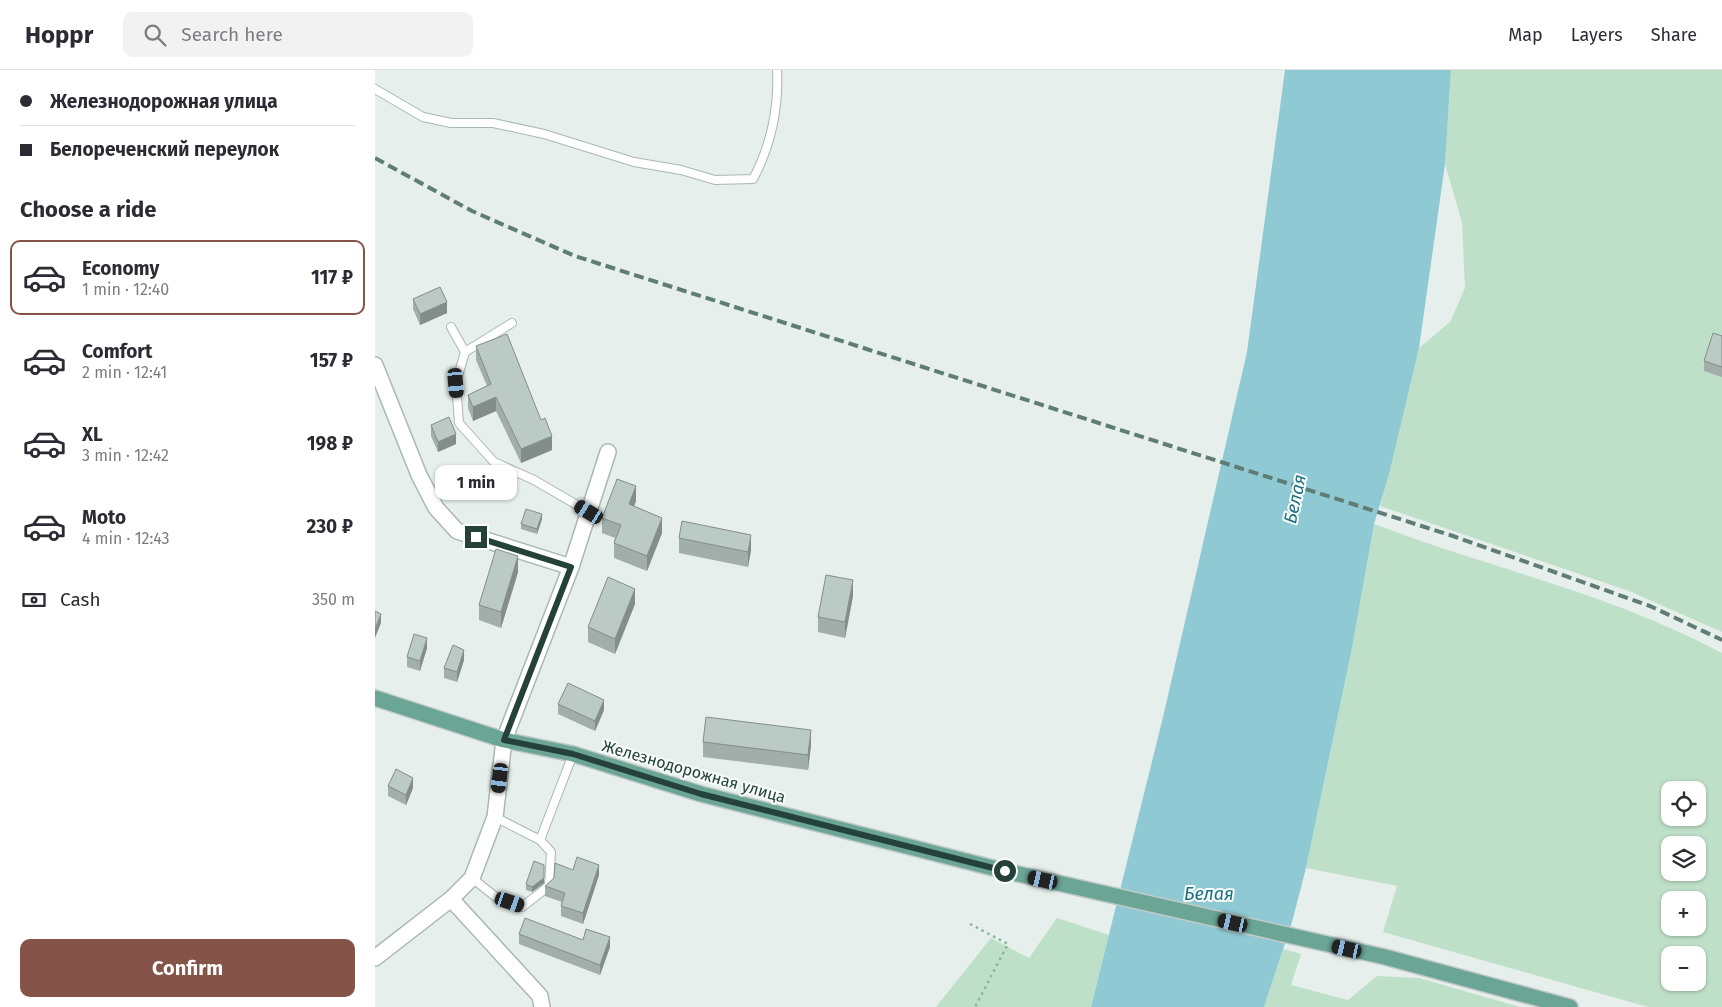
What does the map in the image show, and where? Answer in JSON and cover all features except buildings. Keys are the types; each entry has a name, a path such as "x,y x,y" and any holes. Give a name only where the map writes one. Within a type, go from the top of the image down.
{"main road":[{"name":"Железнодорожная улица","path":"375,698 504,740 573,754 701,794 1005,871 1385,958 1571,1007"}],"street":[{"path":"375,365 419,475 436,508 457,531 571,567"},
{"path":"375,958 451,899 472,878 495,817 504,740 571,567 608,452"},
{"path":"451,899 540,996 542,1007"}],"lane":[{"path":"375,89 423,117 451,123 493,123 544,134 634,162 681,170 715,180 753,179 762,162 771,132 778,94 777,70"},
{"path":"512,323 465,352 456,383 459,423 494,462 534,480 589,512"},
{"path":"451,327 465,352"},
{"path":"540,840 573,754"},
{"path":"472,878 497,898 523,907 549,886 551,852 540,840 495,817"}],"path":[{"path":"970,924 1008,944 975,1007"}],"green space":[{"path":"1451,70 1722,70 1722,632 1629,591 1380,506 1419,348 1450,322 1465,288 1462,222 1445,164"},
{"path":"1374,524 1449,551 1593,597 1658,623 1722,653 1722,1007 1648,1007 1383,932 1397,886 1306,868 1352,648"},
{"path":"1057,918 1109,935 1091,1007 936,1007 991,938 1029,958"},
{"path":"1283,949 1301,954 1291,985 1348,1000 1377,976 1419,978 1520,1007 1264,1007"}],"water":[{"name":"Белая","path":"1285,70 1451,70 1445,164 1419,348 1389,474 1374,524 1352,648 1306,868 1292,922 1264,1007 1091,1007 1164,713 1247,352"}],"railway":[{"path":"375,158 472,211 575,256 1453,536 1650,606 1722,640"}],"route":[{"path":"476,537 571,567 504,740 573,754 701,794 1005,871"}]}
